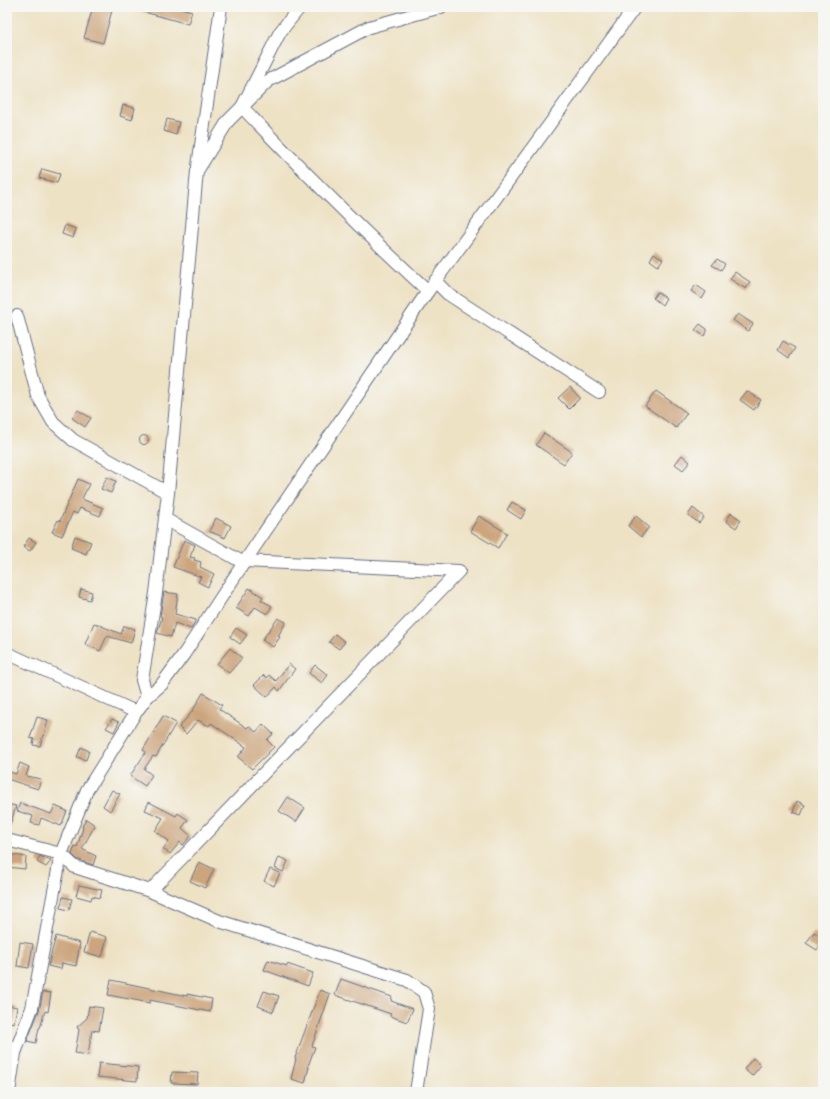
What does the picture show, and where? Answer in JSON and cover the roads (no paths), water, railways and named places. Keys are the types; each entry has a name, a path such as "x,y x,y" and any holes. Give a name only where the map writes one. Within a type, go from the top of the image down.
{"street":[{"path":"147,697 142,680 156,593 165,519 197,171 220,7"},
{"path":"242,108 280,32 300,7"},
{"path":"197,171 228,121 268,80 369,27 441,7"},
{"path":"8,1092 11,1056 32,1008 61,854 87,790 136,712 147,697 162,684 184,654 432,286 635,7"},
{"path":"242,108 381,248 432,286 448,294 599,392"},
{"path":"17,316 38,396 53,422 73,440 168,493"},
{"path":"150,891 459,571 245,562 165,519"},
{"path":"7,653 136,712"},
{"path":"7,840 61,854 75,867 150,891 219,921 407,980 424,992 429,1009 416,1092"}]}
